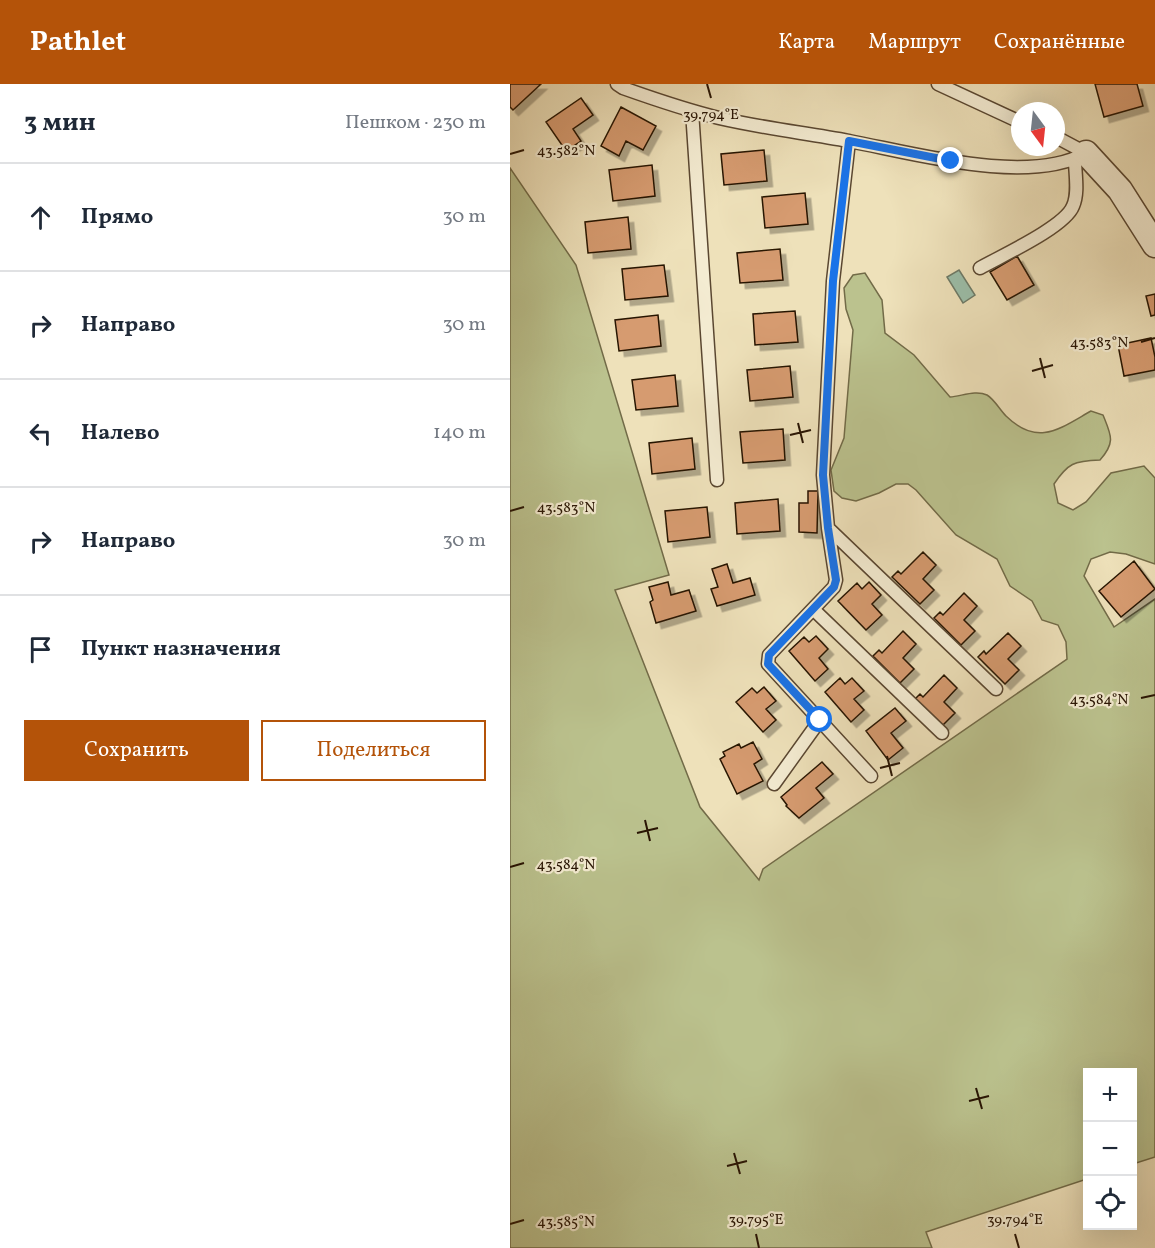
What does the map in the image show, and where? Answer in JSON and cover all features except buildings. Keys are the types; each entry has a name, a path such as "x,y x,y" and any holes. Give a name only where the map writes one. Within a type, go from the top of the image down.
{"street":[{"path":"1080,156 1120,190 1155,245"}],"lane":[{"path":"617,84 692,111 774,129 951,161 1038,167 1080,156"},
{"path":"938,84 1011,118"},
{"path":"692,111 717,480"},
{"path":"849,141 833,281 823,475 836,580 834,587 769,655 767,660 768,664 871,776"},
{"path":"1065,145 1080,156"},
{"path":"980,268 1060,223 1073,207 1080,156"},
{"path":"828,528 996,689"},
{"path":"813,609 942,733"},
{"path":"774,784 820,720"}],"shaded area":[{"path":"510,168 576,265 669,575 615,590 700,807 759,880 763,869 1067,659 1066,642 1058,625 1042,620 1032,601 1010,586 997,559 956,535 908,484 896,484 856,501 842,498 834,491 831,470 844,438 853,330 846,309 844,288 853,275 865,273 882,300 885,333 914,355 950,397 974,393 987,395 1006,416 1018,425 1028,431 1039,433 1058,429 1091,411 1103,415 1110,433 1110,443 1105,454 1100,460 1072,464 1063,472 1054,484 1058,503 1073,510 1086,502 1111,473 1144,466 1155,478 1155,564 1126,554 1110,552 1091,559 1084,576 1114,627 1155,599 1155,1157 1137,1163 1137,1068 1083,1068 1083,1180 926,1232 932,1248 510,1248"},
{"path":"959,270 975,295 963,303 947,277"}],"route":[{"path":"820,720 768,664 767,660 769,655 834,587 836,580 823,475 833,281 849,141 951,161"}]}
